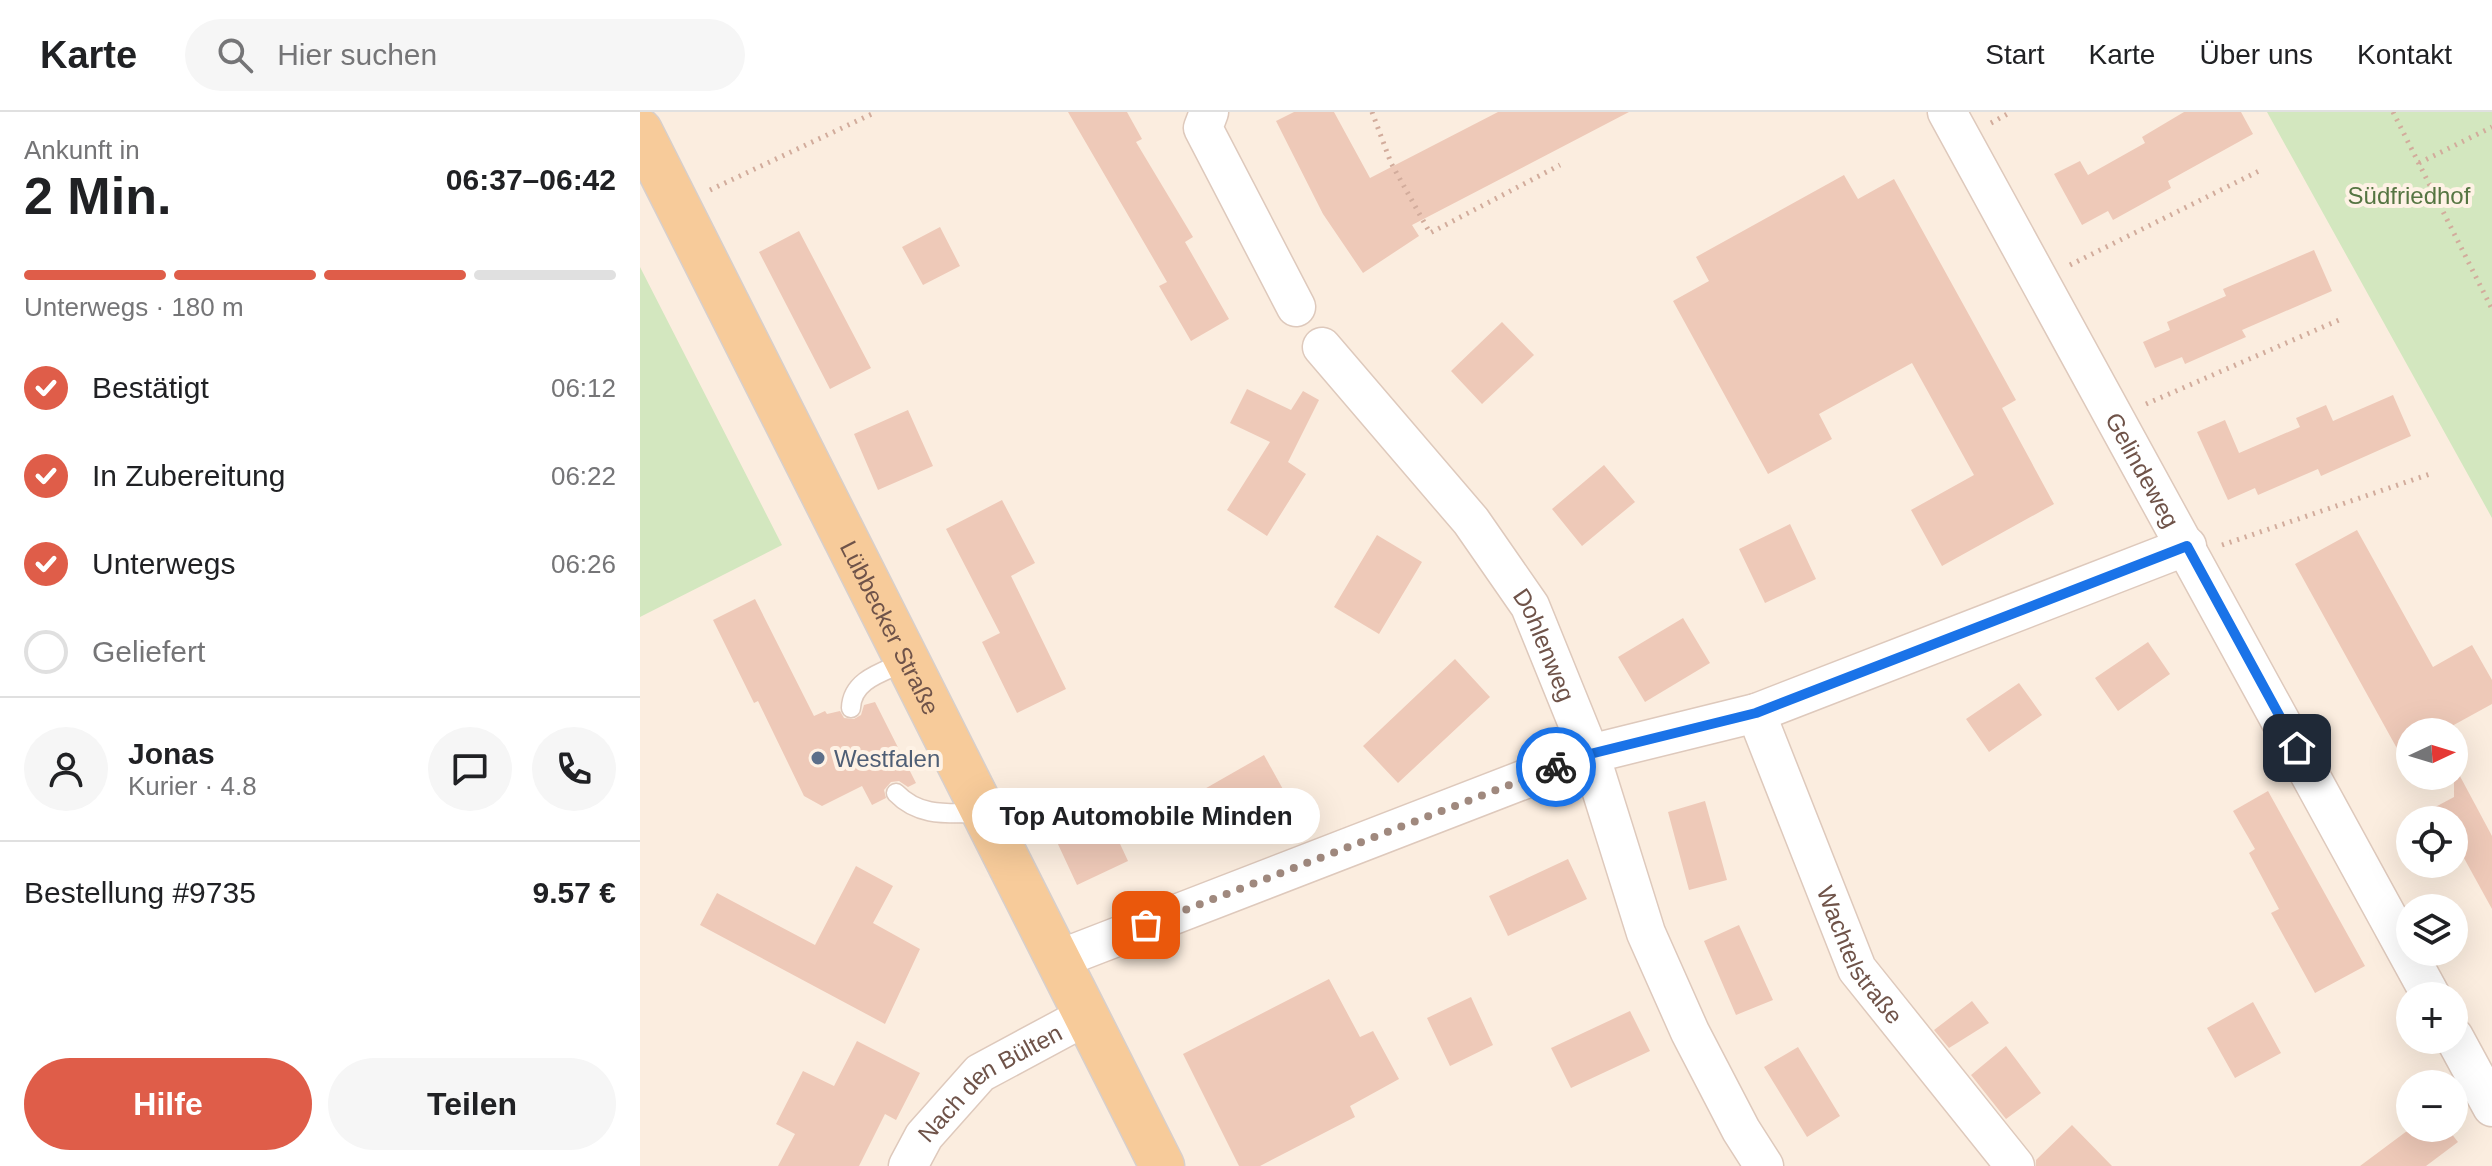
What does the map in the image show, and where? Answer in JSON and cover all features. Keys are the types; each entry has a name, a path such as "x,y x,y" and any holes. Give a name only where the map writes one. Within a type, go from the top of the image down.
{"main road":[{"name":"Lübbecker Straße","path":"640,131 1162,1166"}],"street":[{"path":"1209,112 1203,128 1296,307"},
{"name":"Gelindeweg","path":"1947,112 2423,982"},
{"name":"Dohlenweg","path":"1322,347 1471,521 1530,606 1590,754 1646,933 1690,1032 1741,1130 1764,1166"},
{"path":"1057,960 1590,754 1756,713 2189,550"},
{"name":"Wachtelstraße","path":"1756,713 1857,969 2015,1166"},
{"name":"Nach den Bülten","path":"908,1166 924,1136 980,1073 1086,1016"},
{"path":"2463,1054 2492,1107"}],"lane":[{"path":"851,708 852,694 862,683 907,661"},
{"path":"896,793 909,807 928,812 983,813"}],"path":[{"path":"678,205 876,112"},
{"path":"1372,112 1391,163 1430,233 1560,165"},
{"path":"2393,112 2492,309"},
{"path":"2419,163 2492,127"},
{"path":"2040,280 2259,171"},
{"path":"2116,417 2339,320"},
{"path":"2189,550 2430,474"}],"green space":[{"name":"Südfriedhof","path":"2267,112 2492,112 2492,518"},
{"path":"640,267 782,545 640,617"}],"building":[{"path":"1068,112 1127,112 1142,139 1136,142 1193,237 1185,242 1229,319 1191,341 1159,286 1167,282"},
{"path":"1294,112 1334,112 1370,178 1498,112 1629,112 1412,225 1419,236 1363,273 1323,214 1276,121"},
{"path":"2184,112 2241,112 2253,134 2168,181 2171,188 2113,220 2108,211 2082,225 2054,174 2080,161 2088,175 2145,143 2142,137"},
{"path":"1844,175 1858,199 1894,179 2016,400 2002,408 2054,504 1942,566 1911,510 1974,475 1912,363 1819,414 1832,439 1768,474 1673,301 1709,281 1696,257"},
{"path":"940,227 960,266 923,285 902,247"},
{"path":"799,231 871,368 830,389 759,252"},
{"path":"2314,250 2332,291 2242,330 2246,337 2185,364 2182,357 2155,368 2143,342 2170,330 2167,322 2226,296 2223,289"},
{"path":"1502,322 1534,355 1482,404 1451,371"},
{"path":"1247,389 1291,410 1303,391 1319,400 1288,462 1306,474 1267,536 1227,510 1270,442 1230,423"},
{"path":"2393,395 2411,436 2321,476 2318,469 2258,495 2255,488 2228,500 2197,432 2225,420 2239,453 2300,427 2296,418 2326,405 2333,421"},
{"path":"908,410 933,466 878,490 854,434"},
{"path":"1604,465 1635,502 1582,546 1552,509"},
{"path":"1002,500 1035,563 1011,576 1066,689 1017,713 982,642 1000,633 946,529"},
{"path":"1790,524 1816,579 1765,603 1739,549"},
{"path":"2357,530 2433,667 2472,645 2492,680 2492,704 2466,718 2396,718 2396,747 2295,564"},
{"path":"1377,535 1422,562 1379,634 1334,607"},
{"path":"755,599 814,716 825,711 827,714 840,711 844,718 854,719 861,715 864,705 875,702 916,783 908,787 899,781 891,782 884,790 886,798 872,805 862,786 822,806 804,796 758,701 754,703 713,620"},
{"path":"1683,618 1710,663 1645,702 1618,657"},
{"path":"2148,642 2170,674 2118,711 2095,678"},
{"path":"1455,659 1490,697 1398,783 1363,746"},
{"path":"2019,683 2042,715 1989,752 1966,719"},
{"path":"1264,755 1290,802 1227,838 1201,791"},
{"path":"2454,790 2467,790 2492,836 2492,909 2468,865 2468,806 2437,806 2454,797"},
{"path":"2268,791 2365,966 2315,993 2271,913 2279,909 2249,853 2255,849 2233,811"},
{"path":"1705,801 1727,880 1689,890 1668,812"},
{"path":"1101,803 1128,861 1077,885 1050,827"},
{"path":"1568,859 1587,899 1508,936 1489,896"},
{"path":"856,866 893,886 873,923 920,949 885,1024 700,925 717,893 815,945"},
{"path":"1739,925 1773,1000 1736,1015 1704,941"},
{"path":"1329,979 1360,1037 1373,1031 1399,1079 1350,1106 1355,1117 1260,1166 1239,1166 1183,1054"},
{"path":"1471,997 1493,1045 1450,1066 1427,1018"},
{"path":"1972,1001 1989,1023 1949,1048 1934,1030"},
{"path":"2253,1002 2281,1053 2235,1078 2207,1028"},
{"path":"1630,1011 1650,1051 1571,1088 1551,1048"},
{"path":"857,1041 920,1073 896,1120 885,1114 859,1166 778,1166 795,1134 776,1124 803,1071 834,1086"},
{"path":"2006,1046 2041,1093 2006,1119 1971,1075"},
{"path":"1798,1047 1840,1116 1807,1137 1764,1067"},
{"path":"2072,1125 2112,1166 2036,1166 2036,1160"},
{"path":"2396,1139 2396,1142 2458,1142 2426,1166 2360,1166"}],"way so far":[{"path":"1146,925 1556,767"}],"place":[{"name":"Westfalen","path":"818,758"},
{"name":"Top Automobile Minden","path":"1146,925"}],"route":[{"path":"1556,767 1590,754 1756,713 2187,546 2297,748"}]}
